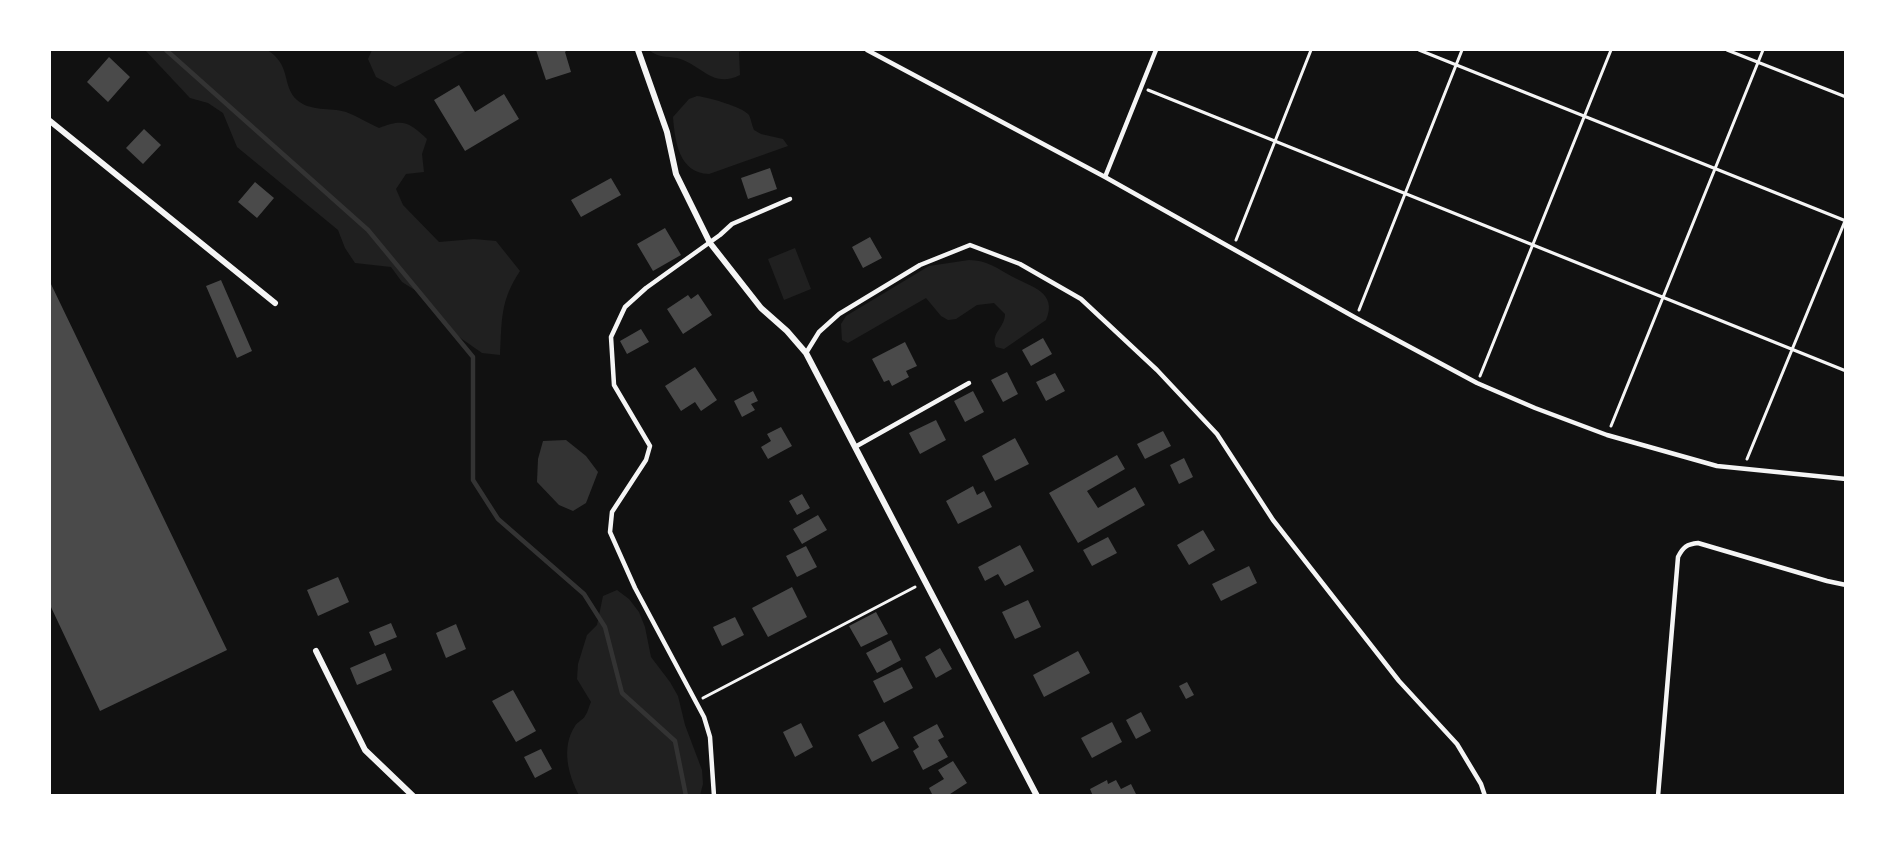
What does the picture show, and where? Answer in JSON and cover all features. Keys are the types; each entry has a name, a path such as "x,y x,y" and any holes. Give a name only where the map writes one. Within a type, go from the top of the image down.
{"street":[{"path":"638,50 667,132 676,174 710,243 760,308 787,331 806,353 1037,795"},
{"path":"50,121 274,303"},
{"path":"316,651 365,750 413,795"}],"lane":[{"path":"867,50 1105,177 1356,318 1478,383 1535,408 1607,435 1718,466 1845,479"},
{"path":"1105,177 1156,50"},
{"path":"714,795 710,737 704,717 635,588 610,532 612,512 646,460 650,446 614,386 612,337 625,307 646,288 710,243 732,224 790,199"},
{"path":"806,353 819,332 839,314 920,266 970,245 1020,264 1081,299 1157,370 1217,434 1280,529 1399,681 1457,744 1485,795"},
{"path":"855,447 969,383"},
{"path":"1658,795 1678,557 1683,547 1698,543 1845,585"}],"path":[{"path":"1233,248 1311,50"},
{"path":"1419,50 1845,221 1743,469"},
{"path":"1356,318 1462,50"},
{"path":"1478,383 1611,50"},
{"path":"1727,50 1845,98"},
{"path":"1607,435 1763,50"},
{"path":"1141,87 1845,371"},
{"path":"696,701 925,582"}],"shaded area":[{"path":"145,50 267,50 280,62 292,94 302,104 346,112 379,128 394,123 405,123 427,139 422,154 424,172 406,174 396,189 403,205 439,242 474,239 496,241 520,271 505,302 500,355 482,353 452,332 418,292 402,282 391,267 355,263 345,248 338,230 237,147 223,113 208,103 190,98"},
{"path":"372,50 468,50 395,87 376,77 368,59"},
{"path":"649,50 745,50 739,52 740,75 722,79 707,74 685,61 659,56"},
{"path":"697,96 740,109 749,115 754,130 783,139 788,146 709,174 691,168 685,162 677,146 673,117 689,99"},
{"path":"795,248 811,289 784,300 768,259"},
{"path":"969,260 992,266 1041,292 1048,303 1049,311 1046,320 1004,349 996,347 995,338 1005,314 994,303 977,305 956,319 948,320 941,316 926,298 848,343 842,340 841,324 846,316 929,266"},
{"path":"566,440 586,456 598,472 586,503 573,511 559,505 537,482 538,459 543,441"},
{"path":"617,590 629,599 639,612 645,627 651,657 678,696 685,725 702,770 703,784 700,795 579,795 575,787 569,770 568,743 575,726 587,713 591,702 577,679 578,664 587,635 597,625 603,596"}],"building":[{"path":"536,50 567,50 565,52 571,72 546,80"},
{"path":"109,57 130,77 108,102 87,82"},
{"path":"459,85 475,112 504,94 519,119 465,151 434,100"},
{"path":"144,129 161,145 143,164 126,148"},
{"path":"770,168 777,189 748,199 741,178"},
{"path":"611,178 621,195 581,217 571,200"},
{"path":"255,182 274,198 257,218 238,202"},
{"path":"665,228 681,255 653,271 637,244"},
{"path":"870,237 882,258 863,268 852,247"},
{"path":"221,280 252,351 237,358 206,286"},
{"path":"50,282 227,650 100,711 50,605"},
{"path":"698,294 712,315 683,334 667,309 688,295 691,299"},
{"path":"641,329 649,342 627,354 620,341"},
{"path":"1043,338 1052,354 1031,366 1022,350"},
{"path":"905,342 917,366 906,371 909,377 892,386 889,380 884,382 872,359"},
{"path":"695,367 717,400 701,411 695,402 681,411 665,386"},
{"path":"1007,372 1018,394 1003,402 991,380"},
{"path":"1055,373 1065,391 1046,401 1036,382"},
{"path":"753,391 758,401 751,404 755,410 742,417 734,401"},
{"path":"973,391 984,412 965,422 954,401"},
{"path":"936,420 946,440 920,454 909,433"},
{"path":"781,427 792,446 768,459 761,447 771,441 767,434"},
{"path":"1163,431 1171,446 1145,459 1137,444"},
{"path":"1015,438 1029,464 995,481 982,456"},
{"path":"1117,455 1125,469 1087,491 1098,508 1135,487 1145,505 1078,543 1049,493"},
{"path":"1184,458 1193,477 1179,484 1170,465"},
{"path":"973,486 977,495 984,491 992,507 958,524 946,501"},
{"path":"802,494 810,508 797,515 789,501"},
{"path":"818,515 827,530 802,544 793,529"},
{"path":"1203,530 1215,550 1189,565 1177,545"},
{"path":"1108,537 1117,553 1092,566 1083,550"},
{"path":"1020,545 1034,571 1005,586 998,574 985,581 978,567"},
{"path":"806,546 817,567 797,577 786,556"},
{"path":"1249,566 1257,583 1221,601 1212,584"},
{"path":"338,577 349,602 318,616 307,590"},
{"path":"792,587 807,617 768,637 752,608"},
{"path":"1028,600 1041,627 1015,639 1002,612"},
{"path":"876,612 888,634 861,647 849,626"},
{"path":"735,617 744,635 722,646 713,627"},
{"path":"391,623 397,637 375,646 369,632"},
{"path":"456,624 466,649 446,658 436,633"},
{"path":"891,640 901,660 877,673 866,653"},
{"path":"940,648 952,669 936,678 925,657"},
{"path":"1078,651 1090,673 1044,697 1033,675"},
{"path":"385,653 392,670 357,685 350,668"},
{"path":"902,667 913,688 884,703 873,681"},
{"path":"1187,682 1194,695 1186,699 1179,686"},
{"path":"513,690 536,731 516,742 492,701"},
{"path":"1141,712 1151,731 1136,739 1126,720"},
{"path":"884,721 899,748 872,762 858,735"},
{"path":"1112,722 1122,742 1092,758 1081,738"},
{"path":"801,723 813,747 795,757 783,732"},
{"path":"937,724 944,737 938,740 948,757 923,770 913,751 919,747 913,737"},
{"path":"541,749 552,769 535,778 524,757"},
{"path":"953,761 967,783 947,796 933,796 929,788 944,779 938,770"},
{"path":"1107,780 1108,784 1116,780 1121,789 1131,784 1137,796 1093,796 1090,789"}],"waterway":[{"path":"166,50 368,230 473,357 473,480 498,519 584,594 605,627 622,693 675,741 686,796"}]}
